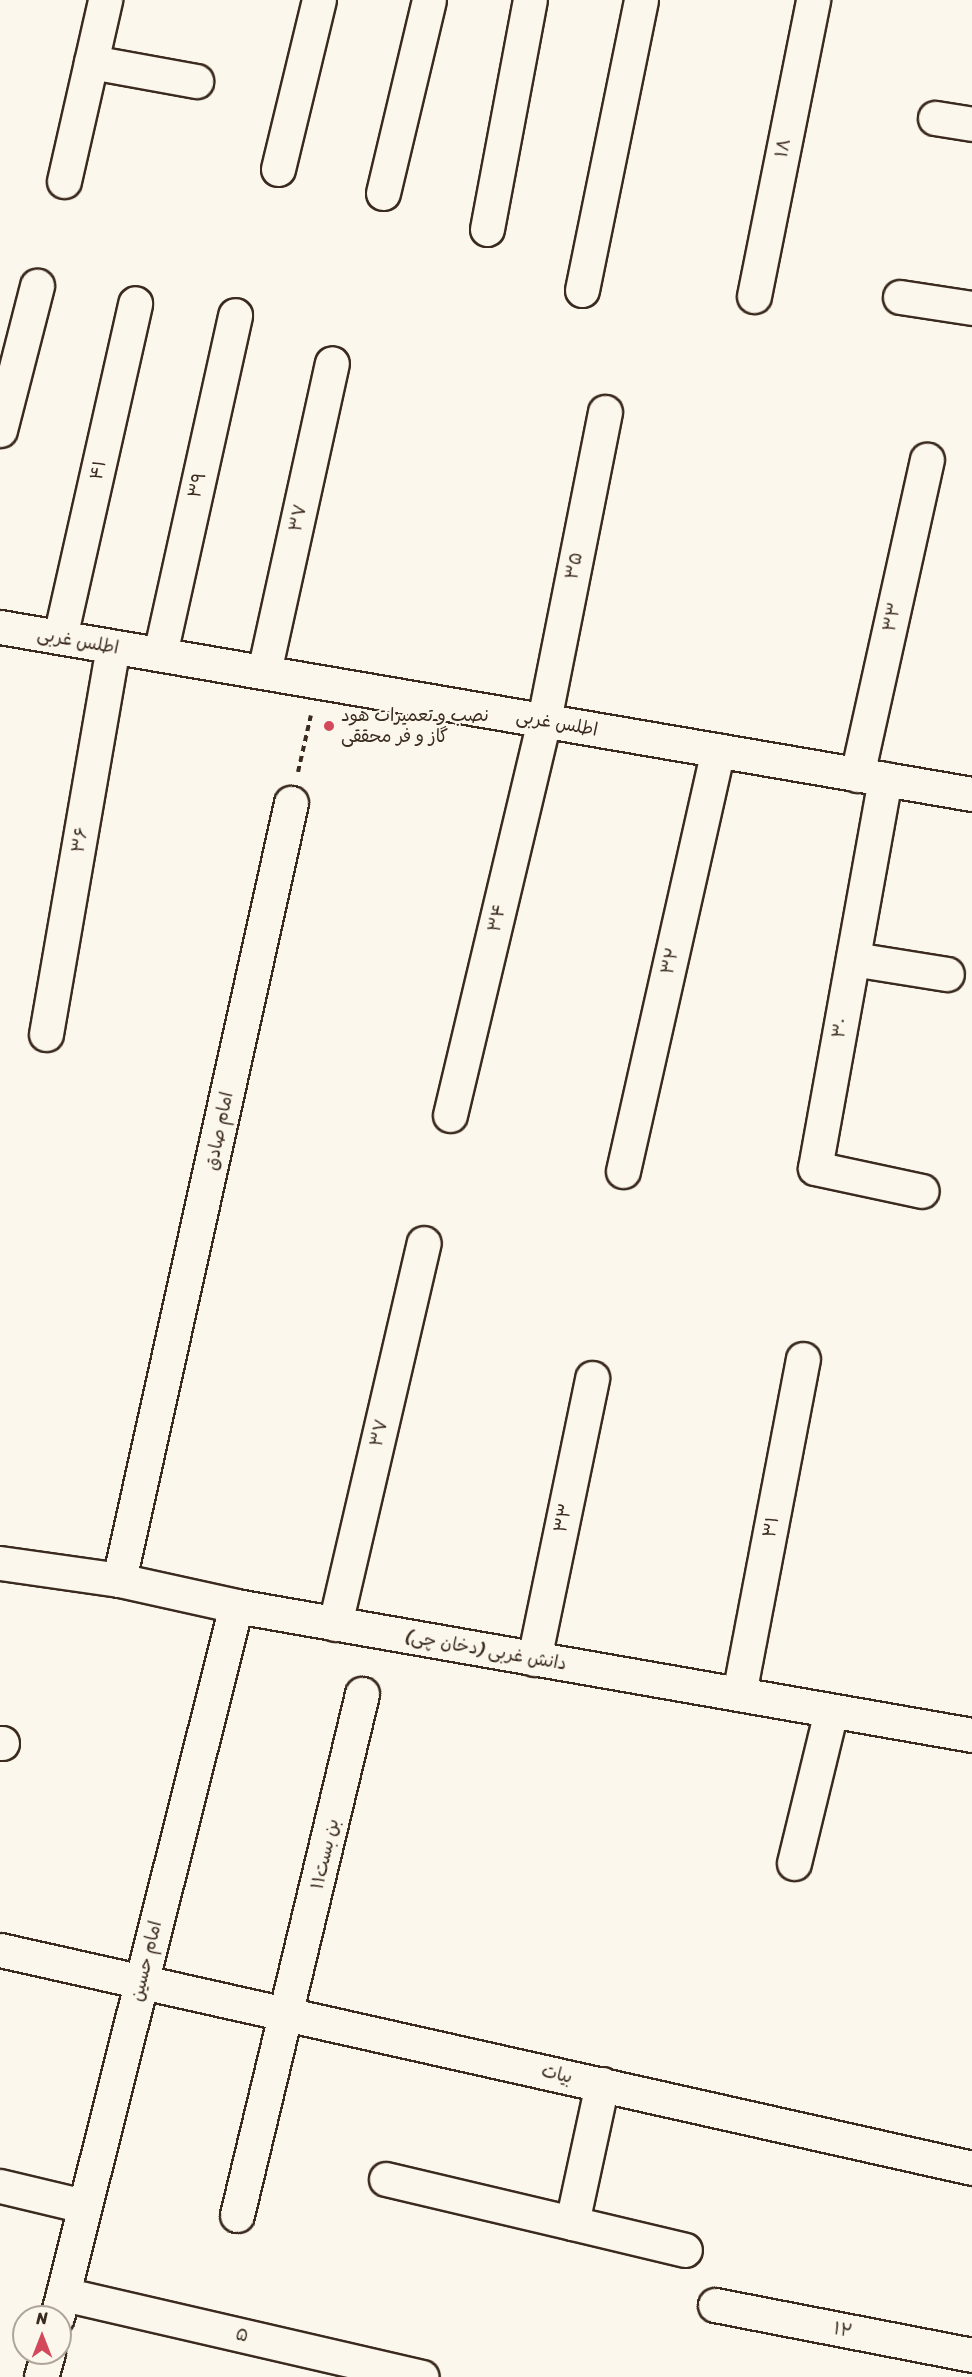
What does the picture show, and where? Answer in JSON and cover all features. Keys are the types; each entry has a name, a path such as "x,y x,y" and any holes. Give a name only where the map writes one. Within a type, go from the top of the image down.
{"street":[{"path":"64,181 105,0"},
{"path":"278,169 319,0"},
{"path":"383,193 429,0"},
{"path":"487,229 530,0"},
{"path":"582,290 641,0"},
{"name":"۱۸","path":"754,296 813,0"},
{"path":"91,62 196,81"},
{"path":"935,118 972,124"},
{"path":"0,430 37,286"},
{"path":"900,297 972,308"},
{"name":"۴۱","path":"60,637 135,303"},
{"name":"۳۹","path":"160,654 235,315"},
{"name":"۳۷","path":"264,672 332,363"},
{"name":"۳۵","path":"544,720 605,412"},
{"name":"۳۳","path":"871,777 927,460"},
{"name":"اطلس غربی","path":"0,627 972,794"},
{"name":"۳۶","path":"46,1034 113,647"},
{"name":"۳۴","path":"450,1115 544,720"},
{"name":"۳۲","path":"623,1171 718,751"},
{"name":"۳۰","path":"871,777 853,959 815,1168 922,1191"},
{"name":"امام صادق","path":"119,1580 291,803"},
{"path":"853,959 947,974"},
{"name":"۳۷","path":"335,1624 424,1243"},
{"name":"۳۱","path":"739,1694 803,1359"},
{"name":"۳۳","path":"534,1659 592,1378"},
{"name":"دانش غربی (دخان چی)","path":"0,1563 119,1580 236,1606 335,1624 972,1735"},
{"name":"امام حسین","path":"60,2305 236,1606"},
{"name":"بن بست۱۱","path":"237,2215 288,2014 362,1694"},
{"path":"794,1863 831,1711"},
{"path":"0,1950 141,1980"},
{"name":"بیات","path":"141,1980 972,2168"},
{"path":"572,2223 602,2085"},
{"path":"386,2179 686,2250"},
{"path":"0,2186 84,2206"},
{"name":"۱۲","path":"715,2305 972,2355"},
{"name":"۵","path":"72,2307 422,2377"}],"path":[{"path":"291,803 318,682"}],"place":[{"name":"نصب و تعمیرات هود گاز و فر محققی","path":"329,726"}]}
